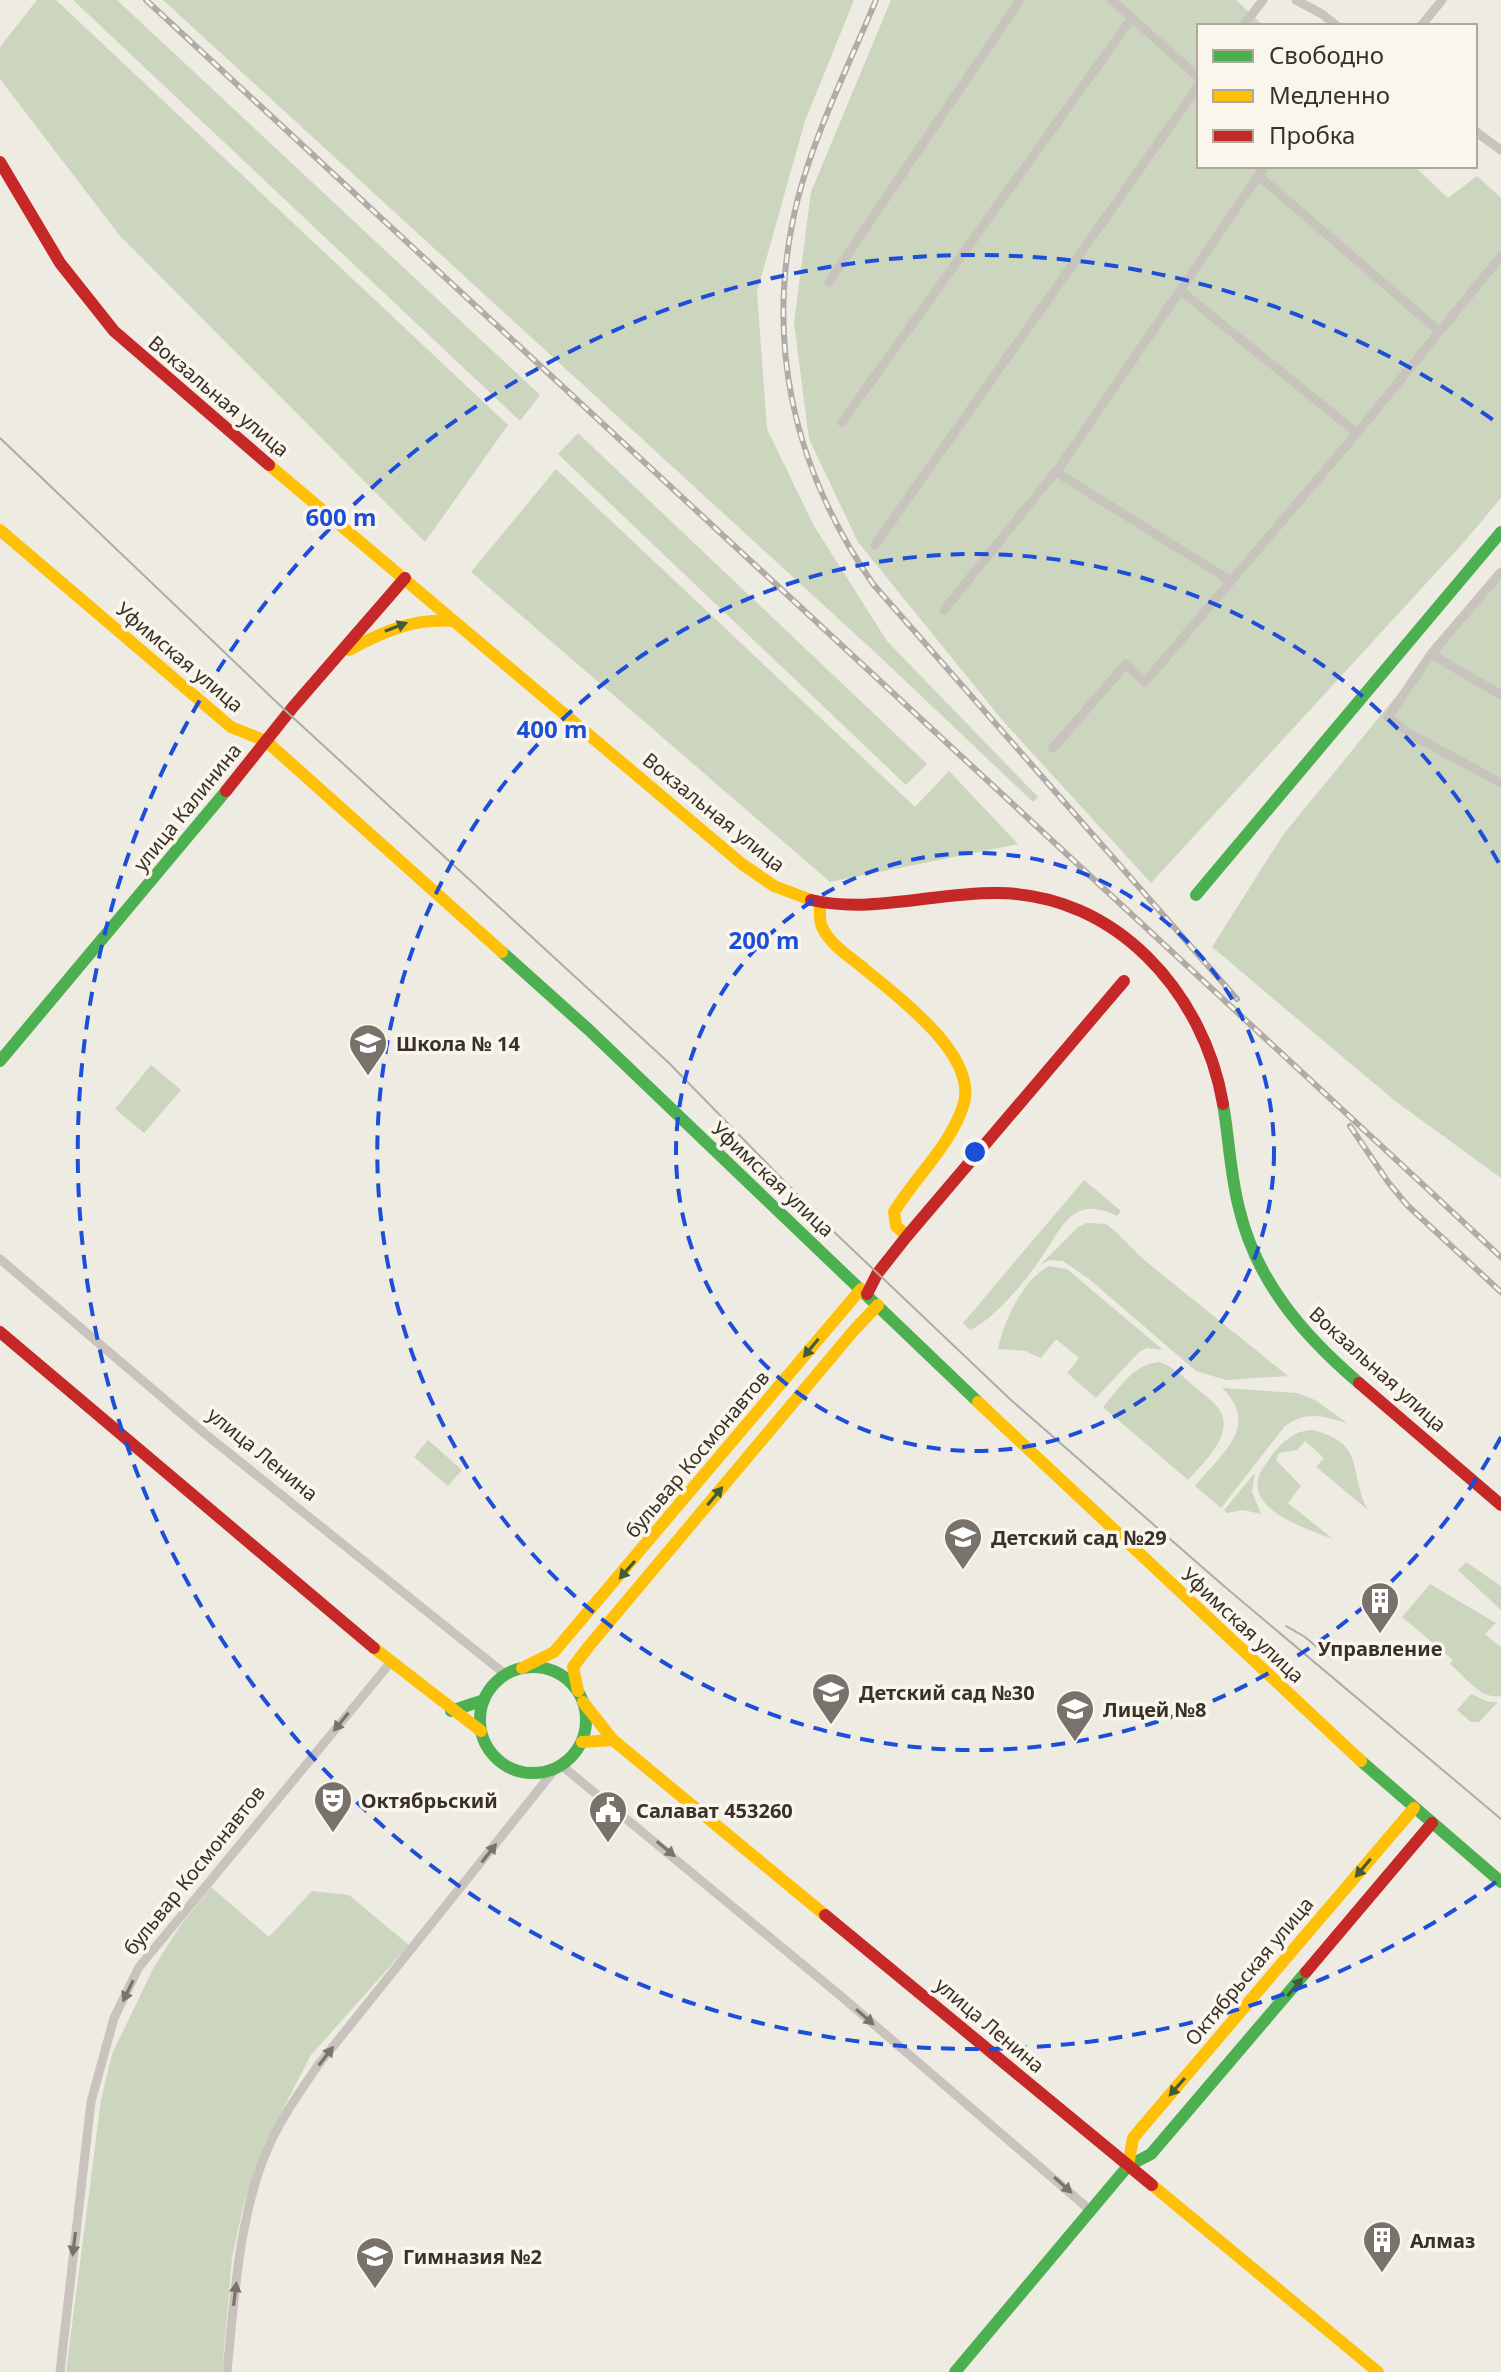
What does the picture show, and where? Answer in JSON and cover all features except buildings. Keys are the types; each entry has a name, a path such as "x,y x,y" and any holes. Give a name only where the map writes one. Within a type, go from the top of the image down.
{"street":[{"path":"829,282 1020,0"},
{"path":"1112,0 1197,76"},
{"path":"1245,24 1263,0"},
{"path":"1296,0 1334,24"},
{"path":"1423,24 1442,0"},
{"path":"842,422 1132,18"},
{"path":"875,545 1197,88"},
{"path":"1477,132 1501,150"},
{"name":"Вокзальная улица","path":"0,162 60,263 114,331 768,883 787,893 820,903 874,905 986,893 1041,895 1088,912 1141,951 1182,998 1210,1055 1220,1089 1242,1221 1263,1275 1276,1298 1305,1334 1329,1357 1501,1505"},
{"path":"944,610 1056,472 1264,168"},
{"path":"1259,176 1439,331"},
{"path":"1053,748 1126,664 1145,682 1357,433 1501,256"},
{"path":"1181,291 1357,433"},
{"path":"1056,472 1231,581"},
{"name":"Уфимская улица","path":"0,530 231,727 266,741 589,1030 1082,1502 1414,1808 1501,1882"},
{"path":"1196,895 1501,532"},
{"path":"1501,572 1431,654 1388,717 1412,735 1501,783"},
{"name":"улица Калинина","path":"0,1061 405,578"},
{"path":"342,653 387,630 419,619 454,621"},
{"path":"1431,654 1501,695"},
{"path":"820,903 820,924 831,941 929,1028 964,1074 966,1093 957,1119 894,1212 896,1226 907,1236"},
{"name":"бульвар Космонавтов","path":"522,1668 554,1652 864,1292 907,1236 1124,981"},
{"name":"улица Ленина","path":"0,1259 204,1433 505,1674 538,1667 554,1670 567,1679 613,1740 1378,2372"},
{"name":"бульвар Космонавтов","path":"581,1696 573,1667 878,1305"},
{"path":"0,1332 391,1662 481,1731"},
{"name":"бульвар Космонавтов","path":"60,2372 91,2102 114,2018 139,1967 391,1662"},
{"path":"505,1674 492,1685 480,1715 481,1731 491,1753 509,1768 533,1773 559,1767"},
{"path":"227,2372 241,2244 263,2160 288,2109 319,2064 582,1742 586,1729 581,1696"},
{"path":"451,1711 484,1700"},
{"path":"582,1742 613,1740"},
{"path":"559,1767 807,1968 1091,2211"},
{"name":"Октябрьская улица","path":"1128,2166 1133,2138 1414,1808"},
{"name":"Октябрьская улица","path":"955,2372 1128,2166 1151,2154 1432,1823"},
{"path":"1255,1997 1274,2012"}],"green space":[{"path":"37,0 56,0 508,425 425,542 120,236 0,79 0,47"},
{"path":"73,0 117,0 540,395 520,421"},
{"path":"163,0 854,0 805,121 757,292 767,429 814,526 887,641 1038,797 1033,802 878,655"},
{"path":"891,0 1236,0 1262,24 1197,24 1197,168 1416,168 1448,198 1477,176 1501,198 1501,498 1151,883 1003,721 858,542 809,439 794,323 811,192"},
{"path":"578,433 927,764 906,785 558,454"},
{"path":"556,469 915,807 949,771 1018,844 830,882 471,572"},
{"path":"1501,568 1501,1178 1395,1101 1212,947 1283,835"},
{"path":"151,1065 181,1090 144,1133 115,1109"},
{"path":"1084,1180 1121,1211 1117,1216 1089,1209 1069,1218 1017,1290 998,1310 970,1330 963,1323"},
{"path":"1087,1223 1106,1224 1144,1260 1288,1376 1226,1380 1196,1371 1089,1279 1063,1261 1050,1260 1040,1265 1078,1227"},
{"path":"1049,1266 1067,1269 1163,1350 1147,1348 1139,1352 1096,1398 1067,1373 1079,1358 1056,1339 1041,1358 1025,1351 998,1349 1005,1326 1023,1290"},
{"path":"1159,1362 1211,1400 1223,1419 1221,1438 1216,1448 1188,1480 1103,1407 1134,1372"},
{"path":"1222,1388 1297,1393 1315,1400 1347,1423 1307,1416 1284,1427 1221,1508 1195,1486 1226,1451 1238,1427 1233,1402"},
{"path":"1312,1430 1330,1436 1349,1451 1368,1510 1316,1467 1324,1458 1305,1441 1297,1450 1279,1453 1276,1460 1301,1486 1288,1503 1333,1539 1296,1524 1271,1509 1258,1488 1261,1471 1280,1445 1294,1435"},
{"path":"428,1440 462,1470 448,1486 414,1457"},
{"path":"1255,1473 1252,1492 1261,1514 1243,1510 1227,1513 1224,1510"},
{"path":"1466,1562 1501,1586 1501,1610 1458,1570"},
{"path":"1430,1584 1496,1623 1485,1634 1501,1647 1501,1696 1486,1694 1473,1686 1450,1664 1453,1660 1402,1617"},
{"path":"1471,1694 1489,1702 1498,1702 1479,1722 1471,1722 1457,1710"},
{"path":"211,1887 269,1937 312,1891 349,1895 409,1945 311,2055 265,2143 243,2207 232,2258 222,2372 66,2372 101,2100 112,2054 154,1967 180,1926"}],"tram line":[{"path":"0,438 288,713 669,1063 833,1231 1011,1400 1225,1587 1501,1819"},
{"path":"1286,1626 1331,1659"}],"railway":[{"path":"146,0 1501,1257"},
{"path":"876,0 814,148 798,198 788,250 784,300 785,350 792,399 804,447 822,494 845,540 873,584 1237,999"},
{"path":"1350,1126 1407,1205 1501,1292"}],"traffic: fast":[{"path":"1196,895 1501,532"},
{"path":"0,1061 226,791"},
{"path":"502,952 589,1030 978,1402"},
{"path":"1223,1104 1236,1195 1257,1259 1284,1305 1301,1326 1359,1383"},
{"path":"533,1667 553,1671 571,1682 582,1700 586,1720 582,1740 571,1758 553,1769 533,1773 513,1769 495,1758 484,1740 480,1720 484,1700 495,1682 513,1671 533,1667"},
{"path":"451,1711 484,1700"},
{"path":"1361,1761 1501,1882"},
{"path":"955,2372 1128,2166 1151,2154 1306,1972"}],"traffic: slow":[{"path":"269,465 742,864 774,886 811,900"},
{"path":"0,530 231,727 266,741 502,952"},
{"path":"349,650 400,627 454,621"},
{"path":"820,903 821,924 825,933 839,949 930,1027 946,1045 965,1084 964,1103 951,1132 894,1212 896,1226 907,1236"},
{"path":"522,1668 554,1652 861,1289"},
{"path":"578,1691 573,1667 589,1646 878,1305"},
{"path":"978,1402 1361,1761"},
{"path":"374,1648 481,1731"},
{"path":"583,1702 613,1740 825,1915"},
{"path":"582,1742 613,1740"},
{"path":"1128,2166 1133,2138 1414,1808"},
{"path":"1152,2185 1378,2372"}],"traffic: jam":[{"path":"0,162 60,263 114,331 269,465"},
{"path":"226,791 293,707 405,578"},
{"path":"811,900 857,905 998,893 1041,898 1080,911 1116,931 1148,957 1175,989 1196,1024 1213,1063 1223,1104"},
{"path":"867,1294 877,1274 907,1236 1124,981"},
{"path":"0,1332 374,1648"},
{"path":"1359,1383 1501,1505"},
{"path":"1306,1972 1432,1823"},
{"path":"825,1915 1152,2185"}],"place":[{"name":"Школа № 14","path":"368,1077"},
{"name":"Детский сад №29","path":"963,1571"},
{"name":"Управление","path":"1380,1635"},
{"name":"Детский сад №30","path":"831,1726"},
{"name":"Лицей №8","path":"1075,1743"},
{"name":"Октябрьский","path":"333,1834"},
{"name":"Салават 453260","path":"608,1844"},
{"name":"Алмаз","path":"1382,2274"},
{"name":"Гимназия №2","path":"375,2290"}]}
